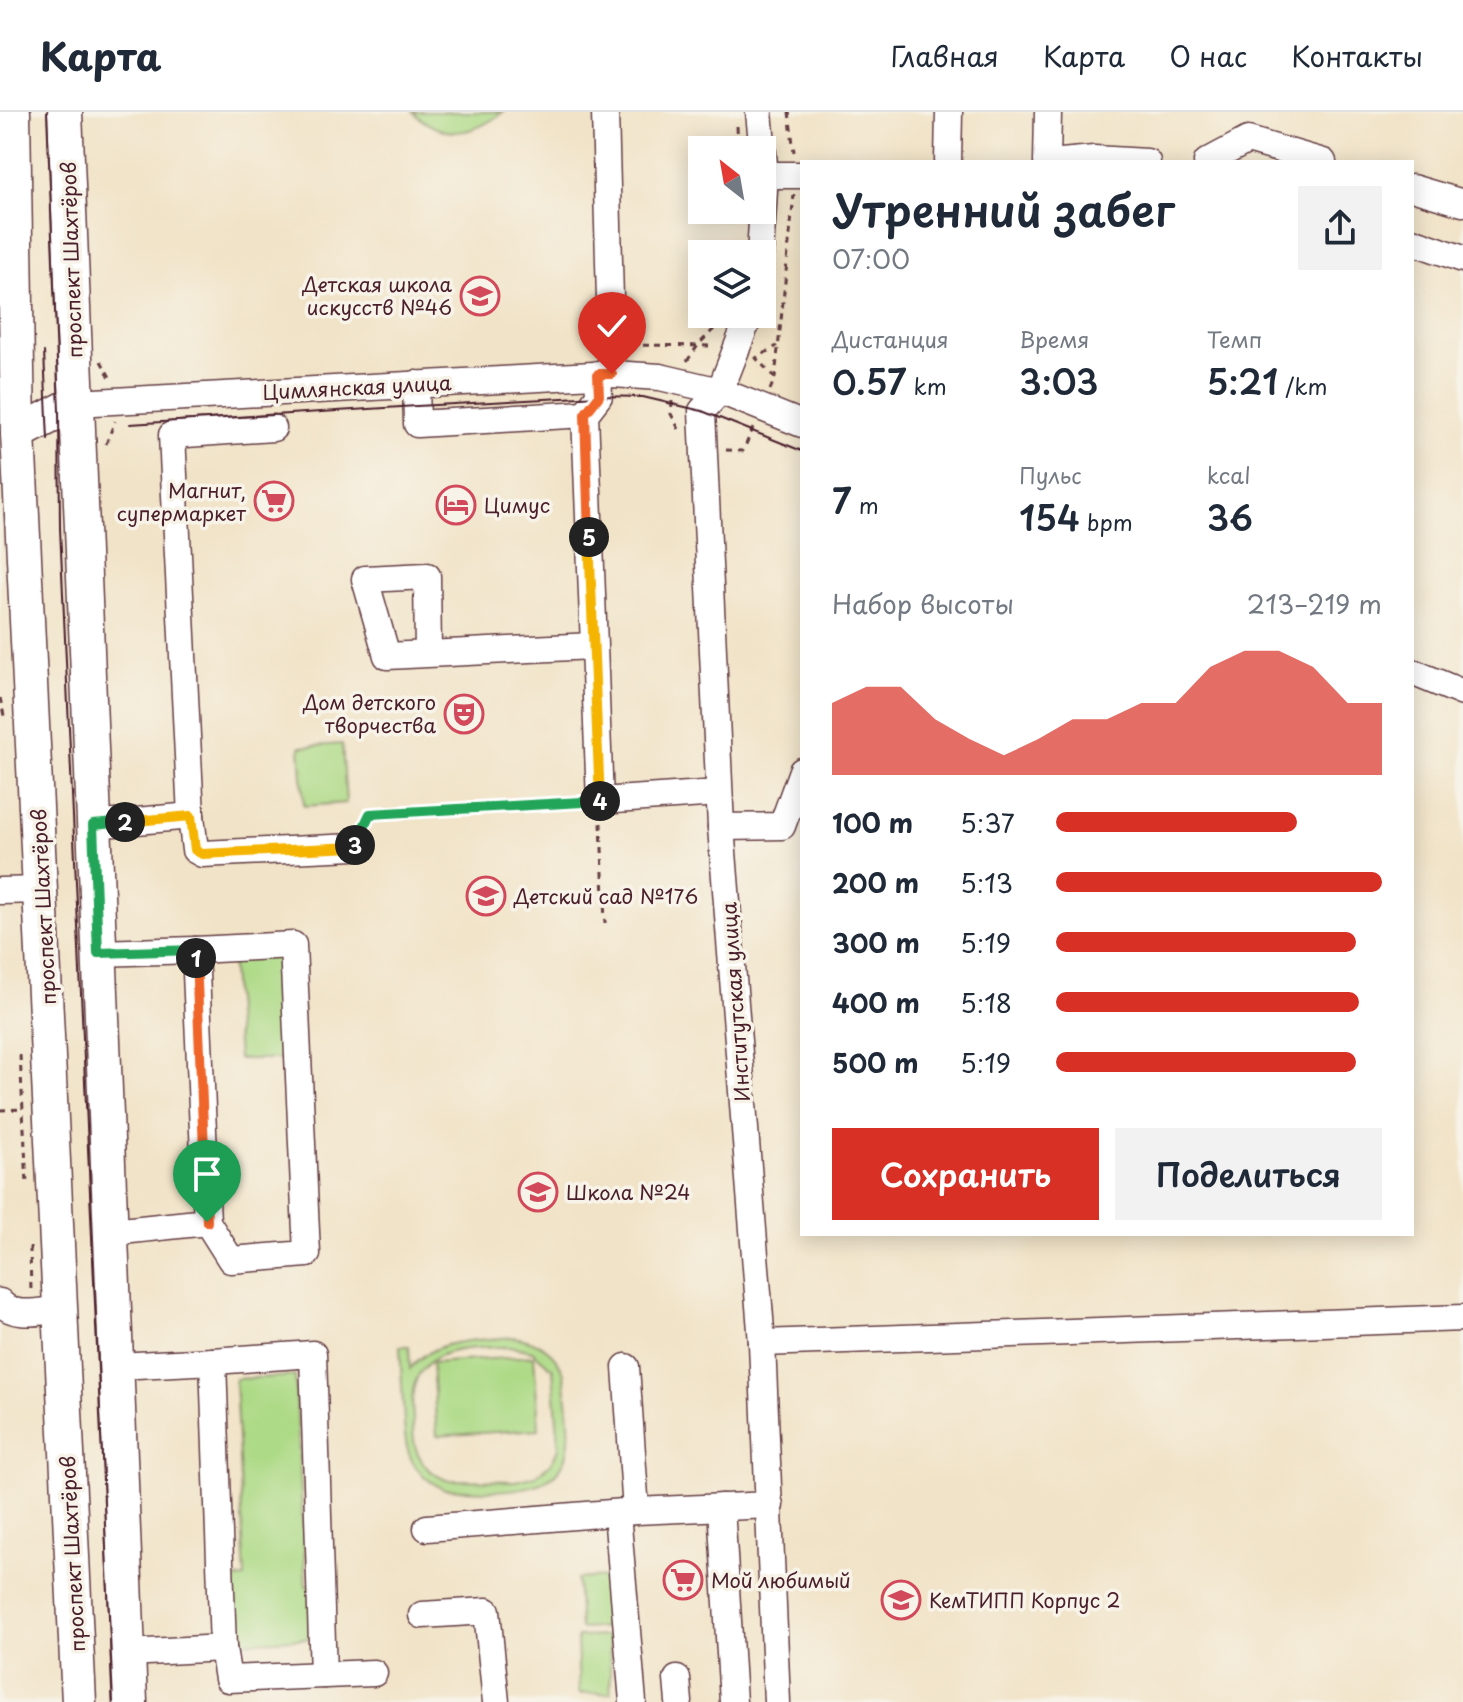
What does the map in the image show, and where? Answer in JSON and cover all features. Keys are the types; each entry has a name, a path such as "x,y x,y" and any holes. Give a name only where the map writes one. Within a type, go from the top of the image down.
{"main road":[{"name":"проспект Шахтёров","path":"65,112 130,1702"},
{"name":"проспект Шахтёров","path":"9,122 9,434 42,890 79,1702"},
{"name":"Цимлянская улица","path":"9,434 76,403"}],"street":[{"path":"605,112 611,345 599,396 585,414 600,801 719,793"},
{"path":"948,160 949,112"},
{"path":"1047,160 1048,112"},
{"path":"1211,160 1248,140 1316,160"},
{"path":"1083,160 1112,160"},
{"path":"776,175 800,175"},
{"path":"1414,189 1463,203"},
{"path":"1414,242 1463,259"},
{"name":"Институтская улица","path":"749,328 746,354 702,411 721,827 762,1343 777,1702"},
{"name":"Цимлянская улица","path":"76,403 605,374 660,377 720,391 800,423"},
{"path":"416,384 417,424 585,414"},
{"path":"273,428 172,435 195,850 202,854 354,847"},
{"path":"428,653 593,646"},
{"path":"1414,673 1463,693"},
{"path":"721,827 782,826 800,776"},
{"path":"93,825 191,816"},
{"path":"0,891 42,890"},
{"path":"98,953 293,945 307,1254 231,1260 207,1222 195,950"},
{"path":"112,1232 207,1222"},
{"path":"2,1308 18,1313 61,1309"},
{"path":"762,1343 1463,1318"},
{"path":"117,1366 313,1354 323,1675"},
{"path":"213,1361 223,1648 228,1679 374,1673"},
{"path":"626,1367 633,1702"},
{"path":"427,1528 627,1512 770,1505"},
{"path":"721,1507 733,1702"},
{"path":"422,1615 487,1611 496,1702"},
{"path":"128,1653 223,1648"}],"path":[{"path":"611,345 699,344 746,354 775,378"},
{"path":"746,354 778,345"},
{"path":"354,847 370,814 600,801 605,923"},
{"path":"0,1110 22,1109"}],"green space":[{"path":"413,112 503,112 480,126 458,132 435,128"},
{"path":"342,744 346,803 304,806 300,747"},
{"path":"281,952 287,1059 238,1059 231,953"},
{"path":"513,1337 537,1344 550,1353 564,1374 569,1430 568,1449 562,1466 550,1478 517,1489 444,1489 421,1474 409,1454 400,1346 409,1346 410,1369 431,1351 444,1346 471,1340","holes":["513,1347 532,1351 553,1369 559,1448 550,1464 535,1476 516,1481 446,1480 430,1471 416,1447 412,1410 414,1386 426,1365 442,1355 461,1350"]},
{"path":"534,1356 539,1429 437,1436 432,1363"},
{"path":"295,1376 306,1586 314,1586 317,1638 236,1642 233,1579 245,1578 235,1379"},
{"path":"608,1577 611,1627 580,1629 577,1579"},
{"path":"609,1636 611,1693 579,1694 577,1637"}],"tram line":[{"path":"47,112 59,411 60,528 113,1702"},
{"path":"44,352 48,440"},
{"path":"130,424 599,396 643,397 702,411 800,450"}],"place":[{"name":"Детская школа искусств №46","path":"480,296"},
{"name":"Магнит, супермаркет","path":"274,501"},
{"name":"Цимус","path":"456,505"},
{"name":"Дом детского творчества","path":"464,714"},
{"name":"Детский сад №176","path":"486,896"},
{"name":"Школа №24","path":"538,1192"},
{"name":"Мой любимый","path":"683,1580"},
{"name":"КемТИПП Корпус 2","path":"901,1600"}],"route":[{"path":"207,1222 195,950 98,953 93,825 191,816 192,840 195,850 202,854 354,847 370,814 600,801 585,414 599,396 598,374 612,374"}]}
